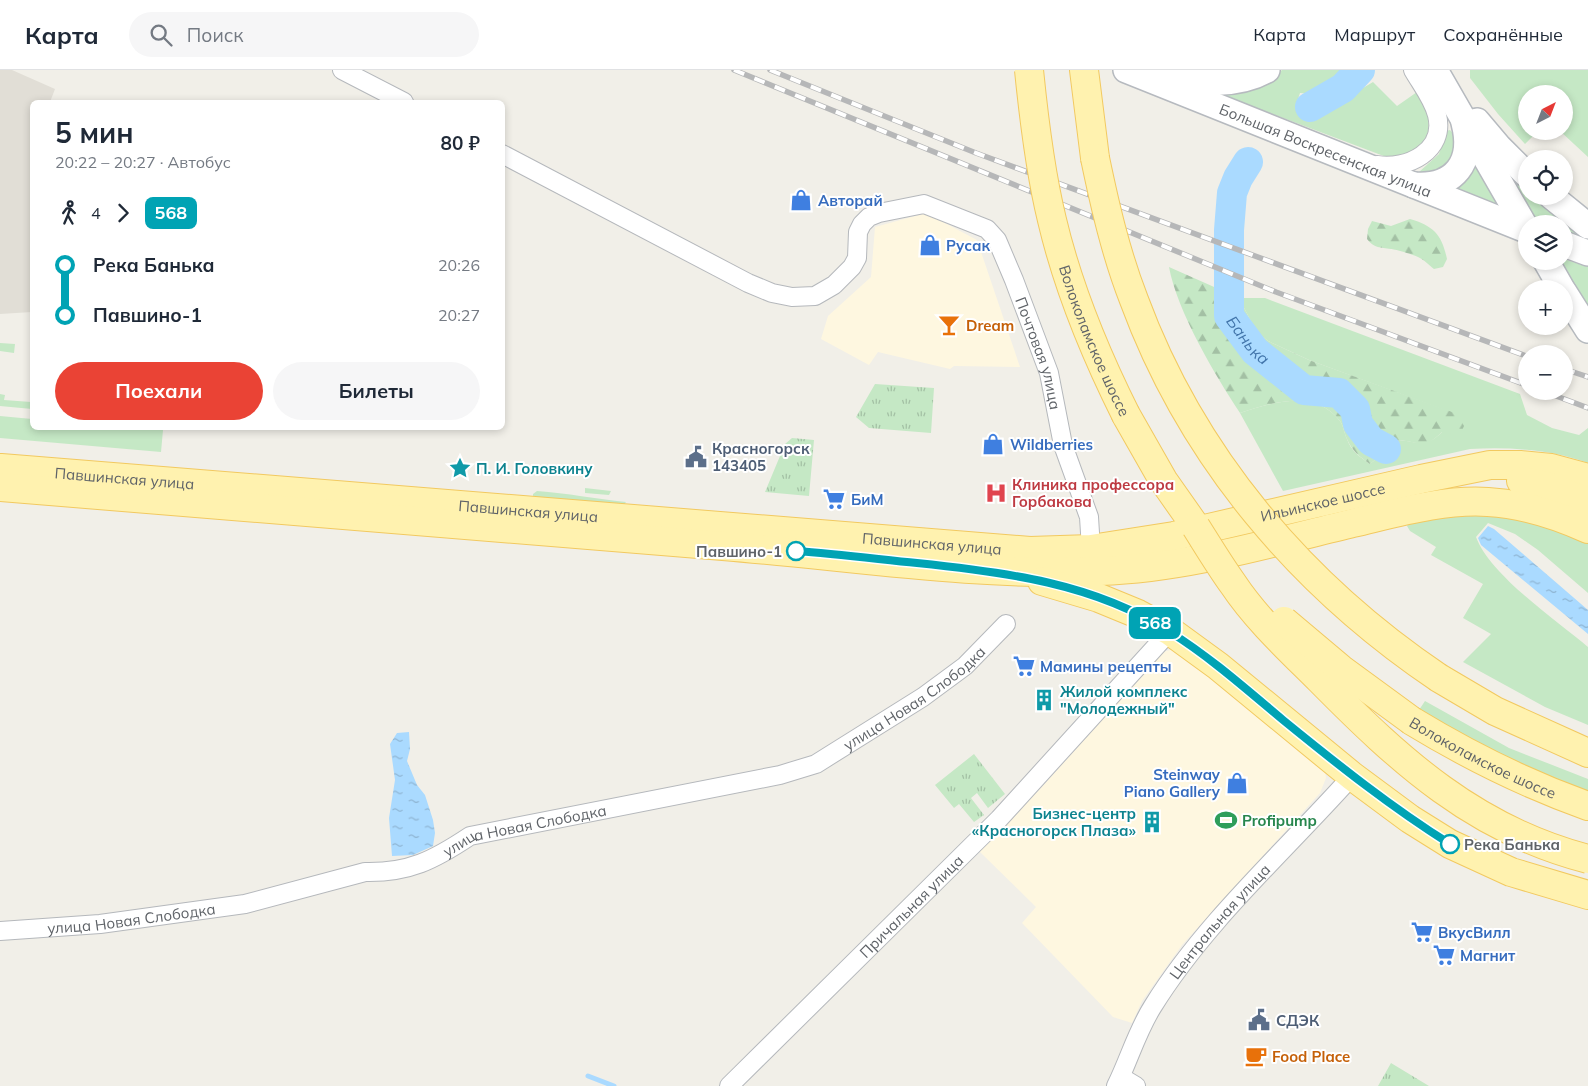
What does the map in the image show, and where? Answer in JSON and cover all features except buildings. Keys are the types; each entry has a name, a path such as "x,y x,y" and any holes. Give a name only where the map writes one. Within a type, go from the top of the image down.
{"main road":[{"name":"Волоколамское шоссе","path":"1029,70 1040,154 1052,220 1082,317 1102,366 1126,415 1163,480 1196,527 1278,616 1341,669 1412,721 1452,745 1499,769 1550,792 1588,806"},
{"path":"1084,70 1095,158 1118,254 1150,340 1179,399 1212,455 1289,552 1371,630 1439,678 1496,711 1581,748"},
{"path":"1130,72 1184,81 1212,82 1236,81 1256,76 1266,70"},
{"path":"1435,70 1518,215"},
{"path":"1435,70 1499,147 1518,166"},
{"name":"Большая Воскресенская улица","path":"1130,72 1518,226"},
{"path":"1414,185 1429,186 1442,183 1458,169 1466,151 1466,138 1462,117"},
{"path":"1562,205 1588,226"},
{"path":"1573,247 1588,253"},
{"path":"1573,306 1588,330"},
{"name":"Ильинское шоссе","path":"1057,550 1091,549 1174,536 1490,465 1551,468 1588,478"},
{"name":"Павшинская улица","path":"0,468 1030,551 1057,550"},
{"path":"1435,476 1511,478 1547,486 1588,502"},
{"name":"Павшинская улица","path":"0,487 802,552 1000,572"},
{"path":"1000,572 1104,571 1179,563 1382,516 1463,502 1488,502 1520,506 1570,521 1588,529"},
{"path":"1196,527 1234,586 1277,637 1349,709 1410,765 1459,803 1506,830 1556,851 1588,858"},
{"path":"1000,572 1060,585 1099,598 1138,614 1170,631 1218,666 1352,776 1410,819 1450,844 1511,872 1588,895"}],"street":[{"path":"342,70 400,100"},
{"path":"1358,162 1390,168 1406,164 1421,157 1432,144 1437,128 1437,116 1414,70"},
{"name":"Почтовая улица","path":"505,156 748,283 772,293 792,297 815,296 834,285 852,267 857,258 858,232 862,224 870,217 924,204 987,229 997,240 1049,373 1063,445 1089,517 1091,549"},
{"name":"улица Новая Слободка","path":"0,931 100,924 245,904 365,872 382,872 412,867 438,857 470,836 780,775 816,764 949,679 986,646 1006,624"},
{"name":"Причальная улица","path":"729,1086 999,819 1170,631"},
{"name":"Центральная улица","path":"1119,1081 1131,1049 1152,1008 1190,952 1352,776"},
{"path":"1119,1081 1136,1086"}],"shaded area":[{"path":"0,70 12,70 55,89 51,100 30,100 30,312 0,314"},
{"path":"926,213 977,240 1020,367 954,366 950,369 878,352 869,365 821,339 828,316 871,277 875,227"},
{"path":"1176,650 1325,770 1326,778 1320,793 1182,945 1142,1001 1132,1023 1113,1017 1022,923 1036,907 979,851 1041,788 1163,652"}],"green space":[{"path":"1282,70 1347,70 1332,85 1320,91 1300,93 1298,99 1301,105 1318,115 1373,82 1397,106 1417,92 1428,115 1429,126 1427,135 1414,150 1389,158 1225,96 1226,92 1276,75"},
{"path":"1470,70 1588,70 1588,157 1570,140 1573,140 1573,85 1518,85 1518,136 1470,78"},
{"path":"1450,130 1456,140 1456,146 1444,172 1420,174 1419,172 1439,154 1446,131"},
{"path":"1474,160 1506,208 1455,189"},
{"path":"1504,164 1518,178 1518,194"},
{"path":"1523,205 1547,205 1559,215 1528,215"},
{"path":"1410,219 1431,228 1436,233 1447,259 1443,267 1434,269 1416,256 1378,247 1367,239 1368,229 1372,221 1391,226"},
{"path":"1573,227 1582,235 1581,237 1573,235"},
{"path":"1573,262 1588,267 1588,319 1573,295 1573,280 1564,280 1558,270 1573,270"},
{"path":"1169,267 1239,298 1256,331 1268,341 1309,360 1452,412 1459,417 1464,426 1460,435 1442,432 1431,441 1422,444 1399,440 1370,464 1351,447 1340,421 1330,411 1318,404 1306,401 1279,402 1240,413 1219,380 1188,323 1173,284"},
{"path":"1239,298 1265,298 1518,393 1518,400 1522,400 1527,415 1552,428 1579,435 1588,428 1588,463 1574,458 1530,450 1470,449 1283,491 1240,413 1279,402 1306,401 1318,404 1330,411 1340,421 1353,450 1370,464 1399,440 1422,443 1436,437 1442,432 1442,409 1309,360 1268,341 1256,331"},
{"path":"0,343 15,344 14,353 0,351"},
{"path":"875,384 934,388 931,433 869,428 856,417"},
{"path":"0,394 5,395 4,400 30,402 30,409 0,406"},
{"path":"0,416 30,419 30,430 163,430 161,452 0,438"},
{"path":"792,438 814,440 809,496 765,492 785,444"},
{"path":"585,488 611,491 609,495 585,493"},
{"path":"537,491 626,502 622,507 533,499 533,494"},
{"path":"1468,512 1524,518 1588,541 1588,593 1538,550 1515,534 1488,523 1476,537 1484,552 1509,581 1588,647 1588,725 1545,707 1463,662 1491,634 1463,618 1483,584 1431,555 1436,547 1410,531 1407,526 1410,522"},
{"path":"1425,701 1509,748 1588,779 1588,792 1522,765 1460,734 1419,710"},
{"path":"974,754 1005,794 988,808 977,793 971,798 984,815 974,822 959,804 954,808 935,785"},
{"path":"1391,1063 1429,1086 1378,1086"}],"water":[{"path":"1488,526 1494,529 1588,610 1588,634 1481,545 1478,538"},
{"path":"409,732 410,749 407,761 417,785 425,795 435,833 433,846 413,855 392,856 389,818 395,780 390,744 397,733"}],"waterway":[{"name":"Банька","path":"1310,107 1343,88 1360,70"},
{"name":"Банька","path":"1248,162 1238,178 1232,193 1229,230 1229,316 1255,351 1304,390 1339,393 1355,409 1358,424 1371,441 1386,449"},
{"path":"588,1076 614,1086"}],"railway":[{"path":"734,70 1276,292 1518,382"},
{"path":"770,70 976,153 1518,353"},
{"path":"1573,372 1588,377"},
{"path":"1567,400 1588,408"}],"bus line":[{"name":"568","path":"796,551 1000,572 1060,585 1138,614 1170,631 1218,666 1352,776 1410,819 1450,844"}],"place":[{"name":"Авторай","path":"801,200"},
{"name":"Русак","path":"930,245"},
{"name":"Dream","path":"949,325"},
{"name":"Wildberries","path":"993,444"},
{"name":"Красногорск 143405","path":"696,457"},
{"name":"П. И. Головкину","path":"460,468"},
{"name":"Клиника профессора Горбакова","path":"996,493"},
{"name":"БиМ","path":"834,499"},
{"name":"Павшино-1","path":"796,551"},
{"name":"Мамины рецепты","path":"1024,666"},
{"name":"Жилой комплекс \"Молодежный\"","path":"1044,700"},
{"name":"Steinway Piano Gallery","path":"1237,783"},
{"name":"Profipump","path":"1226,820"},
{"name":"Бизнес-центр «Красногорск Плаза»","path":"1152,822"},
{"name":"Река Банька","path":"1450,844"},
{"name":"ВкусВилл","path":"1422,932"},
{"name":"Магнит","path":"1444,955"},
{"name":"СДЭК","path":"1259,1020"},
{"name":"Food Place","path":"1256,1056"}]}
